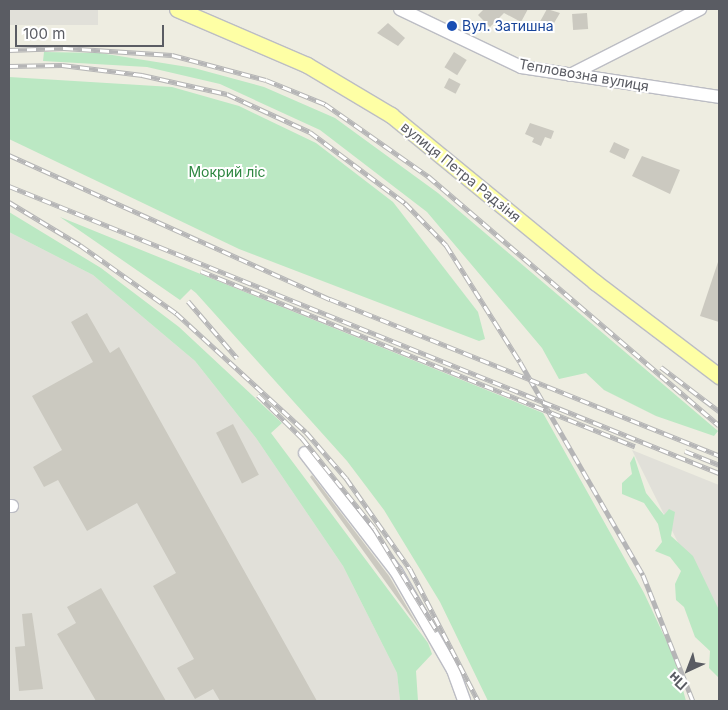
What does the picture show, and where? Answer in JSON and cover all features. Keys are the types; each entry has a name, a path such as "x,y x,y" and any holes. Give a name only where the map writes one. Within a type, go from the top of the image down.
{"main road":[{"name":"вулиця Петра Радзіня","path":"177,9 307,65 391,115 595,282 719,376"}],"street":[{"name":"Тепловозна вулиця","path":"400,9 413,12 521,67 719,98"},
{"path":"570,75 700,9"},
{"path":"305,453 396,571 452,670 464,701"}],"shaded area":[{"path":"9,9 98,9 98,25 9,25"},
{"path":"9,232 93,275 195,361 256,438 343,566 397,673 400,701 9,701"},
{"path":"632,450 719,485 719,647 706,599"}],"green space":[{"path":"44,52 100,53 194,68 264,87 335,118 438,193 718,431 714,436 656,416 604,390 586,373 559,379 542,348 427,212 320,130 220,84 147,67 43,61"},
{"name":"Мокрий ліс","path":"9,77 172,87 239,106 316,143 393,202 478,312 485,339 479,341 239,249 9,139"},
{"path":"9,212 101,268 179,327 282,423 271,433 428,643 432,654 416,671 418,701 400,701 397,673 343,566 256,438 195,361 93,275 9,232"},
{"path":"60,217 543,413 644,593 674,657 686,701 488,701 440,602 384,510 347,461 196,293 191,289 180,300"},
{"path":"634,456 646,493 664,515 669,509 675,512 671,536 693,556 719,610 719,678 709,668 710,651 695,637 684,607 676,600 675,584 681,571 670,557 655,551 662,542 658,524 644,503 622,494 622,483 632,474 630,463"}],"building":[{"path":"484,9 528,9 521,22 504,13 490,27 478,15"},
{"path":"547,9 560,13 548,33 537,27"},
{"path":"587,13 588,29 573,30 572,14"},
{"path":"388,23 405,38 398,46 377,33"},
{"path":"454,52 467,60 457,75 444,67"},
{"path":"449,78 461,84 456,94 444,88"},
{"path":"530,123 554,131 551,139 545,137 541,146 532,142 534,138 525,134"},
{"path":"614,142 629,149 625,159 609,152"},
{"path":"642,156 680,170 670,194 632,176"},
{"path":"719,262 719,322 700,316"},
{"path":"87,313 110,353 119,347 317,701 220,701 213,689 195,699 177,668 194,659 153,586 176,573 137,503 87,531 58,480 44,487 33,467 62,450 32,396 93,362 71,322"},
{"path":"233,424 259,475 242,483 216,433"},
{"path":"312,475 389,576 421,631 310,477"},
{"path":"101,588 166,701 96,701 57,634 76,623 67,607"},
{"path":"32,613 43,689 19,691 15,647 25,646 22,614"}],"railway":[{"path":"9,50 64,48 172,55 266,80 325,104 428,176 719,425"},
{"path":"9,66 62,65 142,75 227,94 310,132 405,203 446,245 520,362 643,575 693,701"},
{"path":"9,155 330,299 719,455"},
{"path":"9,186 719,473"},
{"path":"9,202 80,245 176,313 306,432 346,478 410,569 478,701"},
{"path":"201,271 635,446"},
{"path":"188,301 237,358"},
{"path":"661,367 719,411"},
{"path":"258,395 302,438 374,528 437,631"},
{"path":"685,451 719,465"}],"place":[{"name":"Вул. Затишна","path":"452,26"}]}
